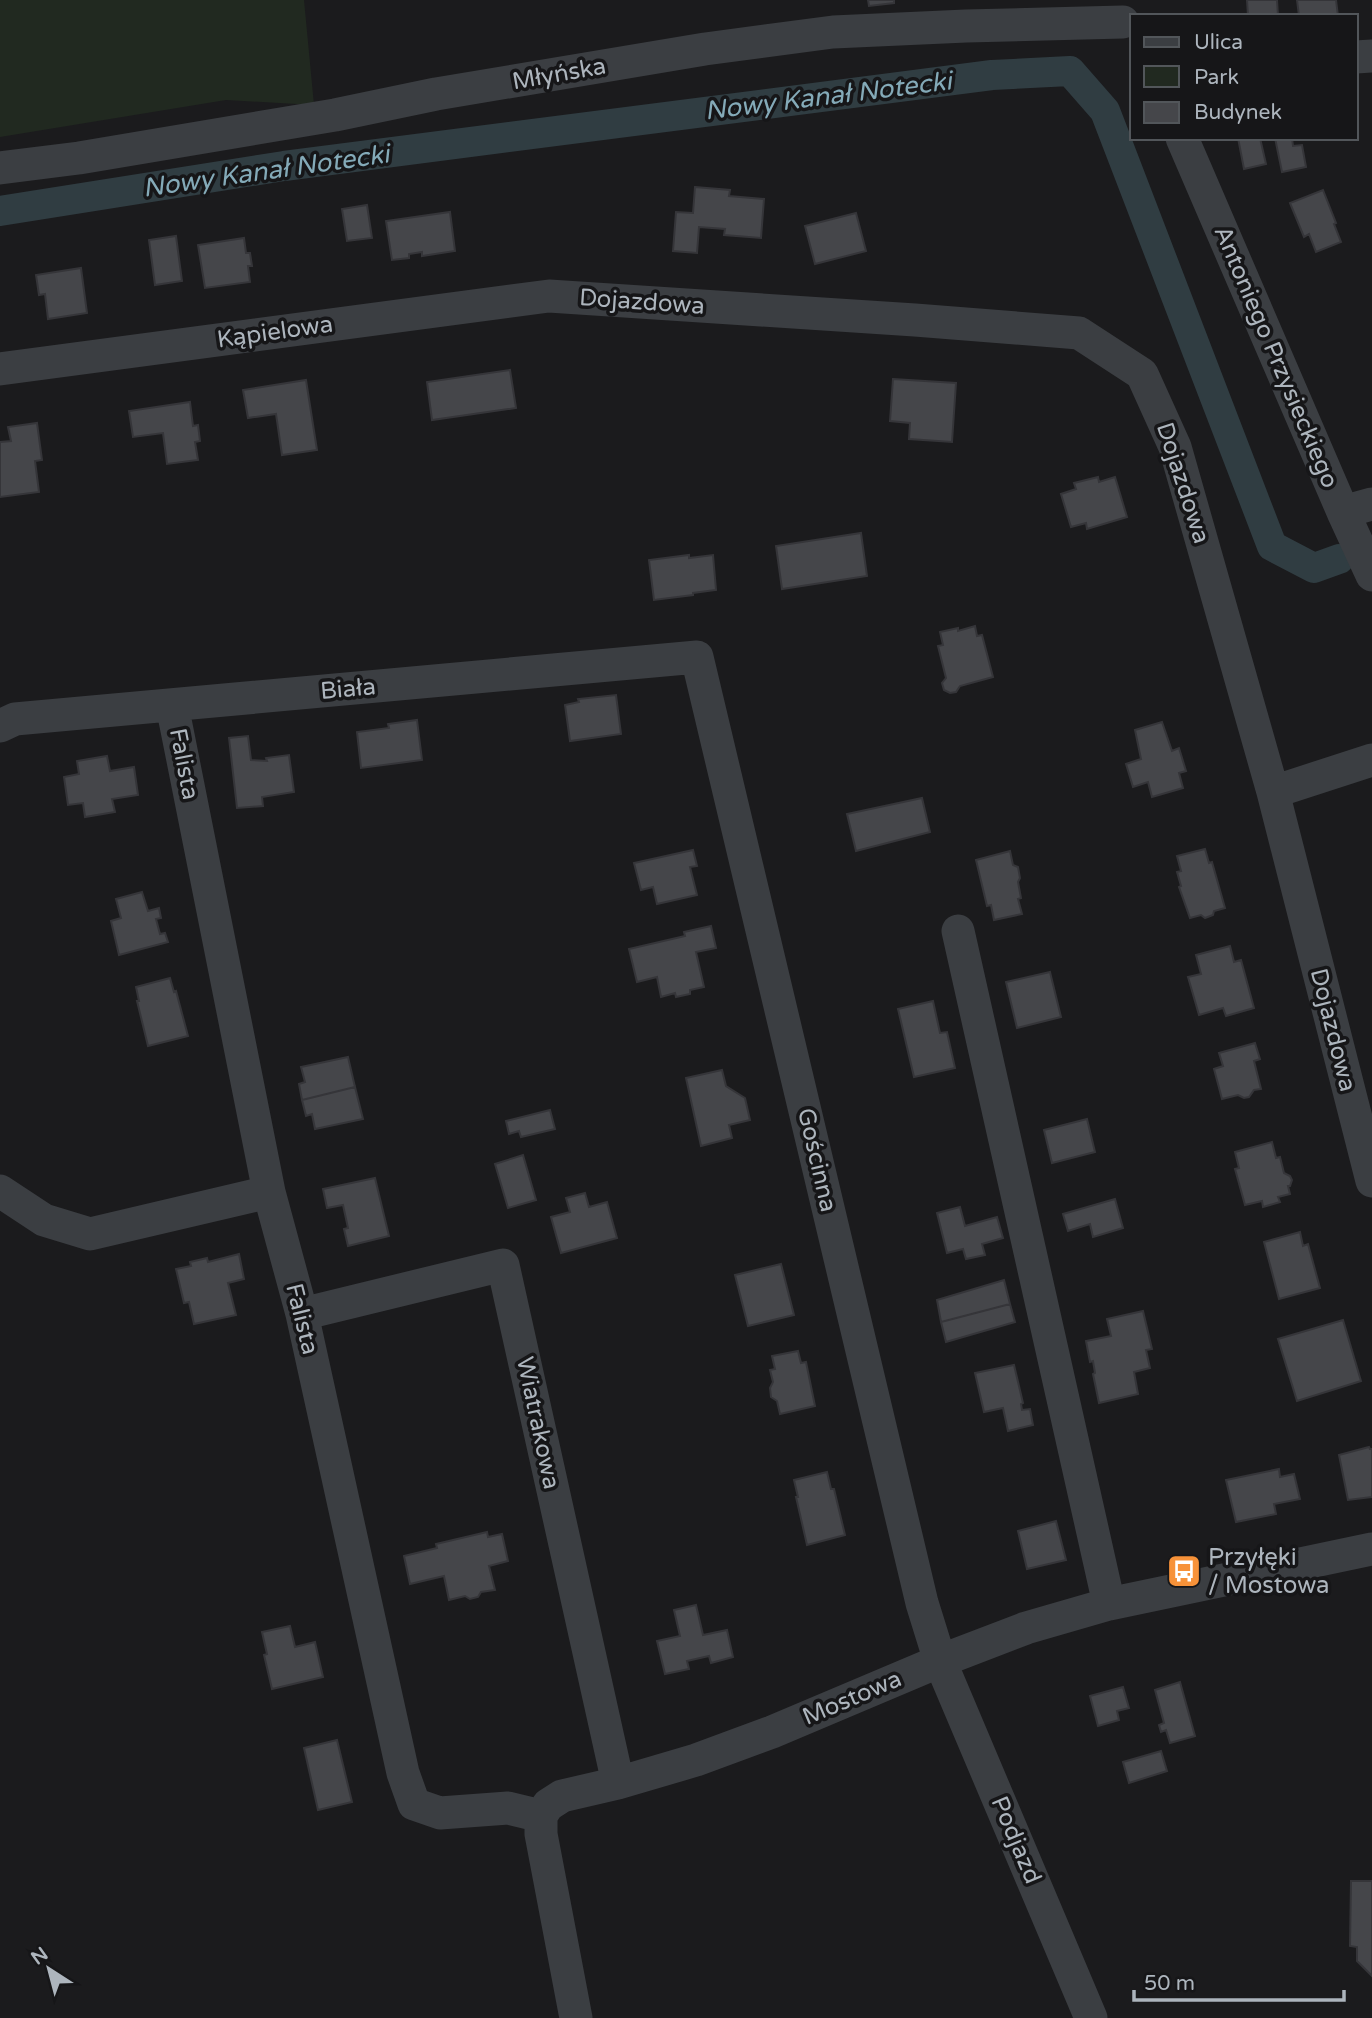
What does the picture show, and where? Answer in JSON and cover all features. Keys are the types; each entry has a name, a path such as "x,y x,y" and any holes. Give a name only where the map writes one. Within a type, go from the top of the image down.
{"street":[{"name":"Młyńska","path":"0,168 79,158 322,118 436,94 833,32 1049,12 1123,20"},
{"name":"Antoniego Przysieckiego","path":"1183,140 1357,508 1372,575"},
{"name":"Kąpielowa","path":"0,369 549,296"},
{"name":"Dojazdowa","path":"549,296 1079,333 1142,374 1175,447 1273,792 1372,1181"},
{"name":"Biała","path":"0,726 15,719 697,657"},
{"name":"Gościnna","path":"697,657 922,1603 940,1661"},
{"name":"Falista","path":"172,705 269,1192 302,1314 403,1773 414,1804 440,1813 508,1808 541,1816"},
{"path":"1273,792 1372,760"},
{"path":"958,931 1109,1604"},
{"path":"0,1191 44,1220 90,1234 269,1192"},
{"name":"Wiatrakowa","path":"302,1314 503,1265 618,1783"},
{"name":"Mostowa","path":"541,1816 548,1805 562,1796 696,1760 759,1737 940,1661 1027,1629 1109,1604 1372,1549"},
{"name":"Podjazd","path":"940,1661 1091,2018"},
{"path":"541,1816 541,1834 576,2018"}],"green space":[{"path":"0,0 304,0 314,105 226,100 0,137"}],"building":[{"path":"868,0 894,0 894,3 869,6"},
{"path":"1247,0 1277,0 1278,14 1248,14"},
{"path":"1297,0 1336,0 1338,14 1299,14"},
{"path":"1238,140 1260,140 1266,164 1244,169"},
{"path":"1275,140 1292,140 1293,146 1302,145 1306,167 1282,172"},
{"path":"695,187 730,190 729,196 764,199 761,238 724,235 725,229 699,227 697,253 673,251 676,212 693,213"},
{"path":"1323,190 1341,242 1316,252 1309,234 1304,237 1290,203"},
{"path":"367,205 372,238 347,241 342,209"},
{"path":"450,212 455,251 422,256 422,252 409,254 409,258 392,260 386,221"},
{"path":"856,213 866,251 815,264 805,226"},
{"path":"176,236 182,281 155,285 149,240"},
{"path":"244,238 246,253 250,253 252,266 248,266 250,282 205,288 198,245"},
{"path":"81,268 87,313 48,319 45,294 39,295 36,275"},
{"path":"510,370 516,408 432,420 427,382"},
{"path":"893,379 956,383 952,442 909,439 910,423 890,421"},
{"path":"306,380 317,450 282,455 276,414 248,418 243,390"},
{"path":"190,402 193,426 198,425 200,441 195,442 198,460 167,464 163,433 133,437 129,411"},
{"path":"37,423 42,460 35,461 39,492 0,497 0,442 11,441 8,427"},
{"path":"1098,477 1099,482 1115,477 1127,517 1087,529 1086,523 1071,527 1061,494 1076,489 1074,483"},
{"path":"861,533 867,576 782,589 776,546"},
{"path":"689,555 689,558 713,555 716,590 654,600 649,560"},
{"path":"975,626 977,636 982,635 993,677 960,686 956,692 950,693 944,690 942,683 946,678 938,646 943,645 940,632"},
{"path":"616,695 621,734 570,741 565,705 579,702 578,699"},
{"path":"417,720 422,760 361,768 357,732 389,728 388,724"},
{"path":"1162,722 1172,751 1179,748 1186,771 1179,773 1183,788 1152,797 1148,782 1133,787 1126,764 1141,759 1135,730"},
{"path":"248,736 251,760 267,761 266,758 289,755 294,792 262,797 263,806 237,808 229,738"},
{"path":"107,756 110,771 134,767 138,795 112,799 115,812 85,817 83,803 68,805 64,777 79,774 77,761"},
{"path":"922,798 930,832 856,851 847,814"},
{"path":"1205,849 1209,863 1212,862 1225,908 1214,911 1213,915 1205,918 1201,915 1190,918 1179,887 1181,886 1177,872 1181,871 1177,856"},
{"path":"693,850 697,866 690,867 697,895 657,904 653,887 641,890 634,863"},
{"path":"1010,851 1013,865 1018,867 1021,898 1018,899 1022,914 994,920 991,905 987,906 976,860"},
{"path":"142,892 148,911 159,908 161,918 156,919 160,934 165,933 168,942 119,955 111,921 121,918 116,899"},
{"path":"711,926 716,948 696,952 704,987 690,990 690,994 676,997 675,993 661,997 657,977 637,982 629,949 685,936 684,932"},
{"path":"1230,946 1234,962 1241,960 1254,1008 1226,1016 1223,1008 1199,1015 1188,977 1201,974 1196,955"},
{"path":"1050,972 1061,1017 1017,1028 1006,982"},
{"path":"170,978 188,1036 148,1046 136,987"},
{"path":"933,1001 940,1033 947,1032 955,1068 914,1077 898,1009"},
{"path":"1255,1043 1260,1059 1254,1061 1261,1089 1254,1090 1249,1097 1238,1095 1222,1099 1214,1069 1223,1066 1219,1053"},
{"path":"348,1057 355,1087 302,1100 299,1084 305,1082 301,1067"},
{"path":"722,1070 726,1086 745,1098 750,1120 729,1125 732,1138 701,1146 686,1078"},
{"path":"355,1087 363,1119 315,1129 312,1114 306,1116 302,1100"},
{"path":"550,1110 555,1129 521,1137 519,1131 509,1134 506,1121"},
{"path":"1087,1119 1095,1152 1052,1163 1044,1130"},
{"path":"1272,1142 1276,1158 1280,1157 1284,1173 1292,1180 1288,1186 1290,1194 1278,1197 1280,1202 1263,1207 1262,1201 1245,1205 1235,1169 1239,1168 1235,1152"},
{"path":"523,1155 536,1200 508,1208 495,1164"},
{"path":"375,1178 389,1236 348,1246 344,1229 348,1228 343,1205 327,1208 323,1189"},
{"path":"585,1193 589,1207 607,1202 617,1238 561,1253 551,1217 570,1212 566,1198"},
{"path":"1115,1199 1123,1228 1093,1237 1090,1224 1068,1231 1063,1214"},
{"path":"960,1207 965,1226 997,1217 1003,1238 982,1244 985,1255 966,1259 963,1249 947,1253 937,1213"},
{"path":"1300,1232 1303,1246 1308,1244 1320,1288 1279,1299 1264,1242"},
{"path":"239,1254 244,1279 228,1283 236,1315 194,1324 189,1302 184,1303 176,1269 191,1266 190,1262 207,1258 208,1262"},
{"path":"781,1264 794,1315 748,1326 735,1275"},
{"path":"1004,1280 1010,1304 941,1322 937,1300"},
{"path":"1010,1304 1015,1322 946,1342 941,1322"},
{"path":"1143,1311 1152,1349 1146,1350 1150,1368 1134,1372 1138,1394 1099,1403 1093,1361 1090,1362 1086,1341 1111,1336 1107,1319"},
{"path":"1343,1320 1361,1381 1297,1401 1278,1339"},
{"path":"798,1351 801,1363 806,1362 815,1406 780,1414 777,1401 771,1397 770,1388 773,1382 770,1370 775,1369 772,1356"},
{"path":"1014,1365 1023,1403 1022,1410 1030,1409 1033,1425 1008,1431 1003,1408 984,1412 975,1373"},
{"path":"1369,1447 1372,1449 1372,1497 1348,1500 1339,1455"},
{"path":"1279,1469 1280,1477 1294,1474 1300,1499 1274,1504 1276,1514 1236,1522 1226,1480"},
{"path":"827,1472 845,1535 807,1545 794,1480"},
{"path":"1056,1521 1066,1560 1027,1569 1018,1531"},
{"path":"487,1532 488,1537 502,1534 508,1561 489,1566 495,1590 481,1592 478,1597 470,1599 465,1596 449,1600 444,1576 410,1584 404,1556 437,1548 436,1544"},
{"path":"696,1605 703,1635 727,1630 733,1657 711,1663 709,1656 687,1661 689,1669 665,1674 657,1641 680,1636 674,1610"},
{"path":"290,1626 295,1647 315,1642 323,1677 272,1689 262,1632"},
{"path":"1180,1682 1195,1736 1170,1743 1166,1730 1161,1732 1159,1725 1164,1723 1155,1690"},
{"path":"1123,1687 1129,1708 1117,1711 1119,1720 1098,1726 1090,1696"},
{"path":"337,1740 352,1802 318,1810 304,1748"},
{"path":"1161,1751 1167,1771 1129,1783 1123,1762"},
{"path":"1351,1881 1372,1881 1372,1976 1357,1961 1357,1947 1350,1946"}],"waterway":[{"name":"Nowy Kanał Notecki","path":"0,211 284,166 992,75 1070,71 1105,111 1272,546 1314,568 1339,559"}],"place":[{"name":"Przyłęki / Mostowa","path":"1184,1571"}]}
